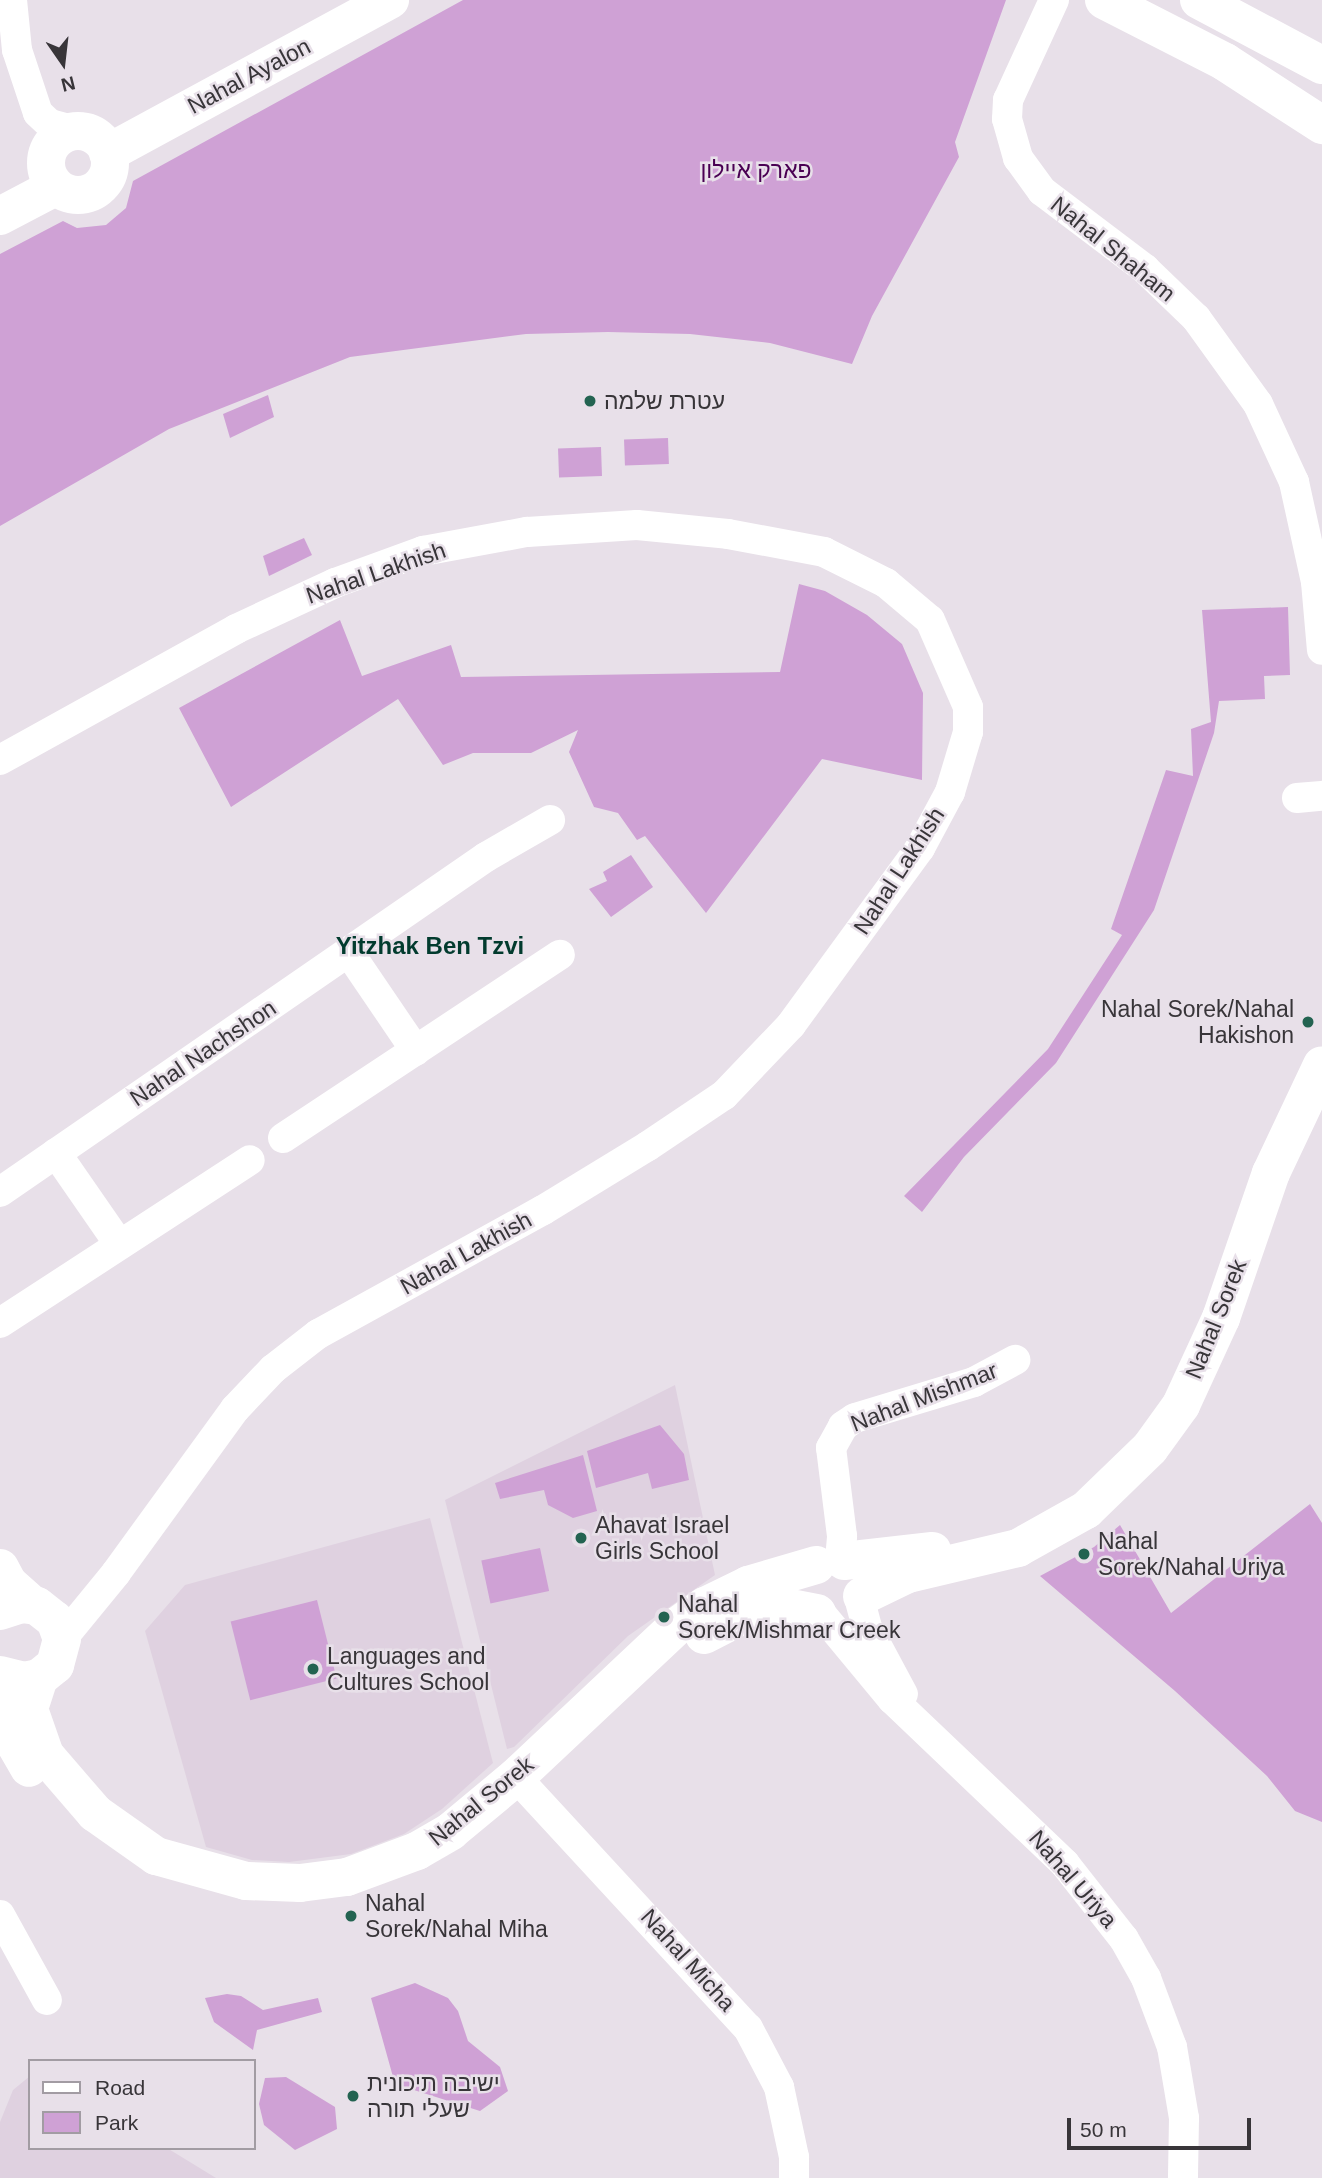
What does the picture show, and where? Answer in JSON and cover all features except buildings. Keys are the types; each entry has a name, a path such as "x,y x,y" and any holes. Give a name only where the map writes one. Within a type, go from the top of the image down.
{"street":[{"path":"0,193 50,177 79,195 99,188 109,173 93,140 50,124 38,113 17,50 12,0"},
{"name":"Nahal Ayalon","path":"93,140 349,0"},
{"name":"Nahal Ayalon","path":"93,140 390,0"},
{"name":"Nahal Shaham","path":"1054,0 1008,100 1007,119 1018,158 1042,191 1145,269 1195,318 1258,404 1294,482 1316,582 1322,650"},
{"path":"1104,0 1225,62 1322,125"},
{"path":"1199,0 1322,65"},
{"path":"0,216 50,177 54,142 93,140"},
{"name":"Nahal Lakhish","path":"0,760 236,629 335,583 423,551 527,532 638,526 728,534 824,552 886,583 930,620 968,707 968,732 950,792 920,848 791,1026 724,1095 543,1210 318,1334 273,1369 235,1409 116,1573 34,1616"},
{"name":"Nahal Nachshon","path":"0,1192 350,954 486,857 550,820"},
{"path":"350,954 416,1051"},
{"path":"283,1138 560,955"},
{"name":"Nahal Sorek","path":"861,1598 908,1574 997,1556 1051,1531 1109,1491 1150,1448 1181,1405 1221,1318 1271,1173 1322,1065"},
{"path":"55,1153 119,1244"},
{"path":"0,1323 250,1160"},
{"name":"Nahal Mishmar","path":"833,1562 842,1536 831,1448 844,1426 855,1418 974,1382 1015,1360"},
{"name":"Nahal Sorek","path":"0,1708 2,1721 30,1770 82,1829 115,1853 150,1869 243,1900 303,1905 390,1887 462,1846 687,1619 741,1588 833,1562 1051,1531"},
{"path":"833,1562 859,1574 861,1598 846,1615 821,1615 804,1591 833,1562"},
{"path":"0,1568 8,1583 34,1616 55,1665 39,1678 24,1681 0,1675"},
{"name":"Nahal Uriya","path":"861,1598 867,1627 897,1686 932,1734"},
{"name":"Nahal Sorek","path":"39,1678 31,1693 31,1723 45,1755 75,1794 156,1856 246,1881 300,1883 347,1877 383,1866 435,1842 523,1784 640,1686 717,1627 780,1606 821,1615"},
{"name":"Nahal Uriya","path":"821,1615 892,1699 932,1734 1065,1864 1124,1939 1146,1978 1172,2047 1184,2118 1183,2178"},
{"name":"Nahal Micha","path":"523,1784 748,2028 782,2099 794,2157 794,2178"},
{"path":"0,1915 47,2000"}],"shaded area":[{"name":"Ahavat Israel Girls School","path":"675,1385 715,1575 628,1636 514,1747 507,1749 445,1500"},
{"name":"Languages and Cultures School","path":"430,1518 493,1763 442,1809 404,1834 351,1854 289,1862 252,1860 206,1847 145,1631 185,1585"},
{"path":"28,2078 28,2150 170,2150 216,2178 0,2178 0,2122 13,2090"}],"green space":[{"name":"פארק איילון","path":"463,0 1006,0 955,142 959,157 872,316 852,364 770,343 690,334 608,332 526,334 350,357 169,429 0,526 0,254 63,221 77,228 106,225 126,208 133,181"},
{"path":"268,395 274,417 230,438 223,414"},
{"path":"668,438 669,464 625,466 624,440"},
{"path":"601,447 602,476 559,477 558,449"},
{"path":"304,538 312,555 269,576 263,556"},
{"path":"799,584 825,591 867,615 902,644 923,693 922,780 822,759 706,913 645,836 637,840 618,813 594,807 569,752 578,730 531,753 473,753 443,765 398,699 231,807 179,708 340,620 362,676 451,645 461,677 780,672"},
{"path":"1288,607 1290,675 1264,676 1265,699 1219,701 1214,733 1154,910 1056,1063 964,1157 922,1212 904,1196 1048,1049 1122,935 1111,929 1166,770 1193,776 1191,729 1211,722 1202,610"},
{"path":"631,855 653,887 611,917 589,889 607,881 603,872"},
{"path":"660,1425 684,1454 689,1480 652,1489 648,1473 596,1488 587,1451"},
{"path":"583,1455 597,1511 573,1518 548,1505 544,1490 500,1499 495,1483"},
{"path":"1310,1504 1322,1523 1322,1822 1295,1811 1267,1776 1175,1691 1040,1576 1094,1547 1120,1525 1171,1613"},
{"path":"540,1548 549,1591 490,1604 481,1560"},
{"path":"317,1600 337,1679 250,1700 231,1622"},
{"path":"415,1983 448,1998 458,2011 468,2041 500,2067 508,2091 480,2111 395,2084 371,1998"},
{"path":"227,1994 241,1996 263,2010 318,1998 322,2012 257,2030 253,2050 214,2022 205,1998"},
{"path":"286,2077 335,2107 337,2129 295,2150 264,2125 259,2104 265,2078"}],"place":[{"name":"עטרת שלמה","path":"590,401"},
{"name":"Nahal Sorek/Nahal Hakishon","path":"1308,1022"},
{"name":"Ahavat Israel Girls School","path":"581,1538"},
{"name":"Nahal Sorek/Nahal Uriya","path":"1084,1554"},
{"name":"Nahal Sorek/Mishmar Creek","path":"664,1617"},
{"name":"Languages and Cultures School","path":"313,1669"},
{"name":"Nahal Sorek/Nahal Miha","path":"351,1916"},
{"name":"ישיבה תיכונית שעלי תורה","path":"353,2096"}],"district":[{"name":"Yitzhak Ben Tzvi","path":"430,946"}]}
